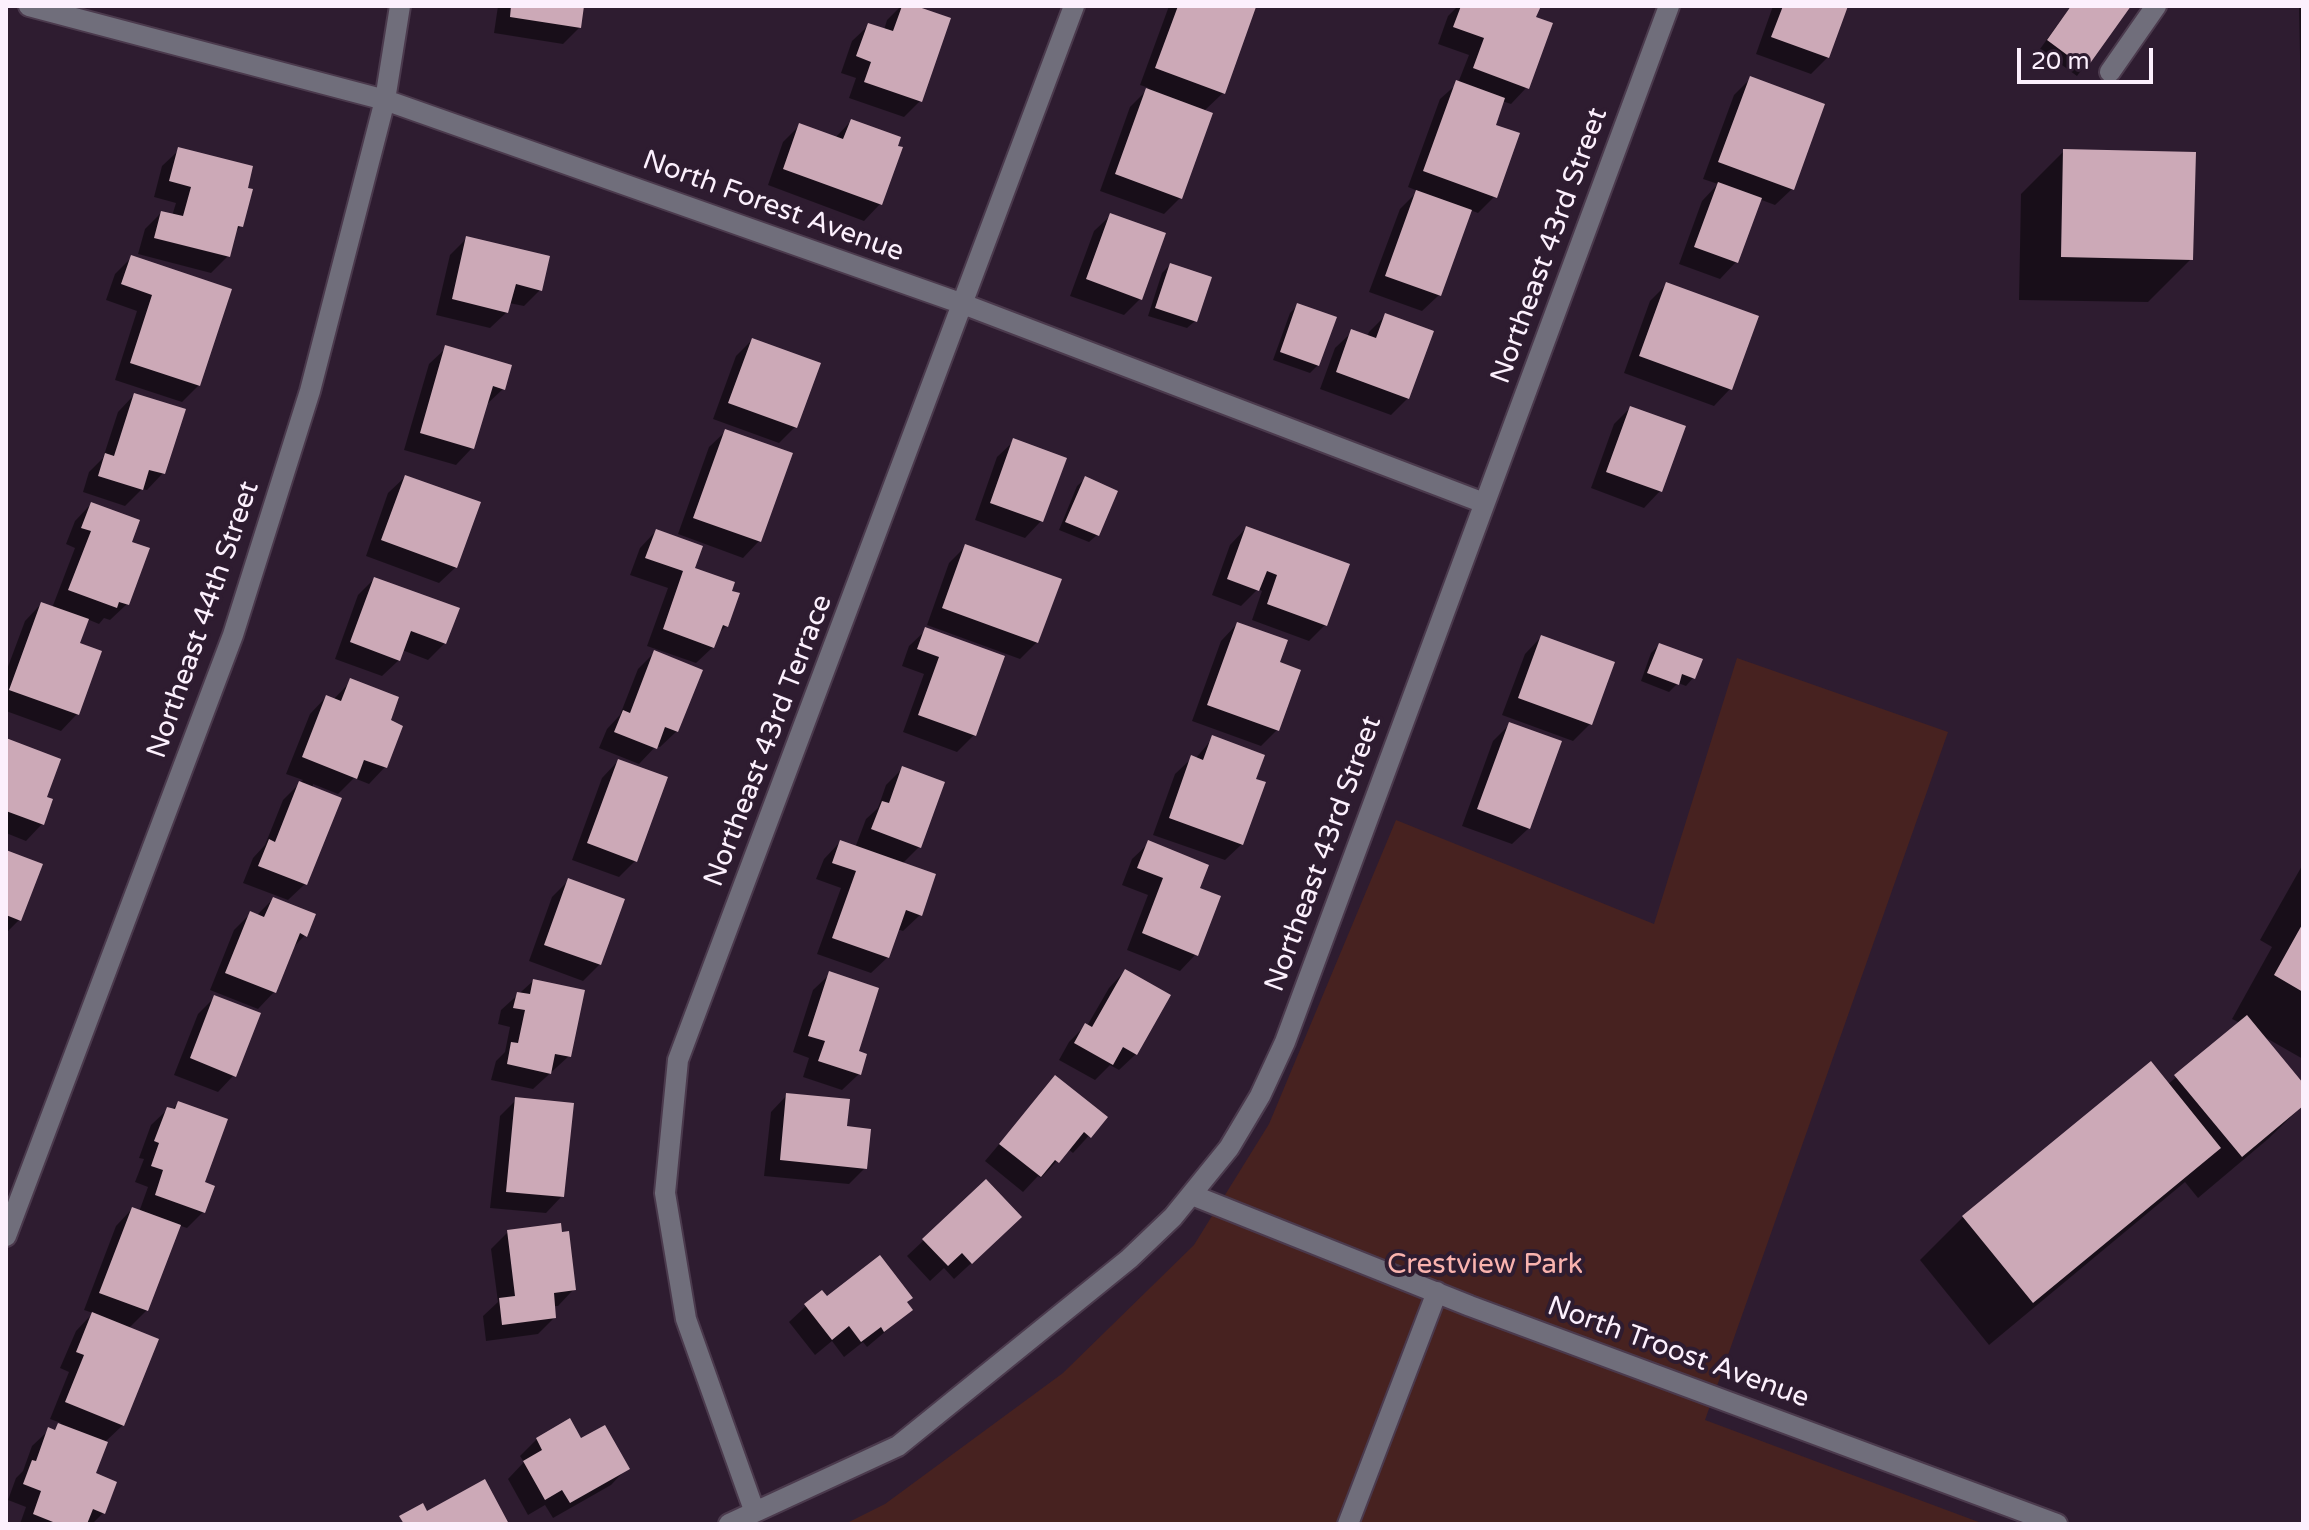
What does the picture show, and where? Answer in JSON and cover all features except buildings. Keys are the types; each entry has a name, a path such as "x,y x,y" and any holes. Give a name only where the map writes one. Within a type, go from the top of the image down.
{"street":[{"name":"North Forest Avenue","path":"29,6 385,100 963,304 1484,503"},
{"name":"Northeast 44th Street","path":"6,1236 233,635 310,391 385,100 400,6"},
{"name":"Northeast 43rd Terrace","path":"754,1510 686,1319 667,1209 665,1193 678,1060 1074,6"},
{"name":"Northeast 43rd Street","path":"729,1524 898,1446 1129,1259 1192,1195 1229,1148 1260,1096 1285,1042 1669,6"},
{"path":"2110,72 2156,6"},
{"name":"North Troost Avenue","path":"1192,1195 1437,1292 2057,1524"},
{"path":"1348,1524 1437,1292"}],"green space":[{"name":"Crestview Park","path":"1737,658 1948,732 1705,1420 1984,1524 845,1524 885,1504 1063,1373 1194,1245 1269,1124 1396,820 1654,924"}]}
